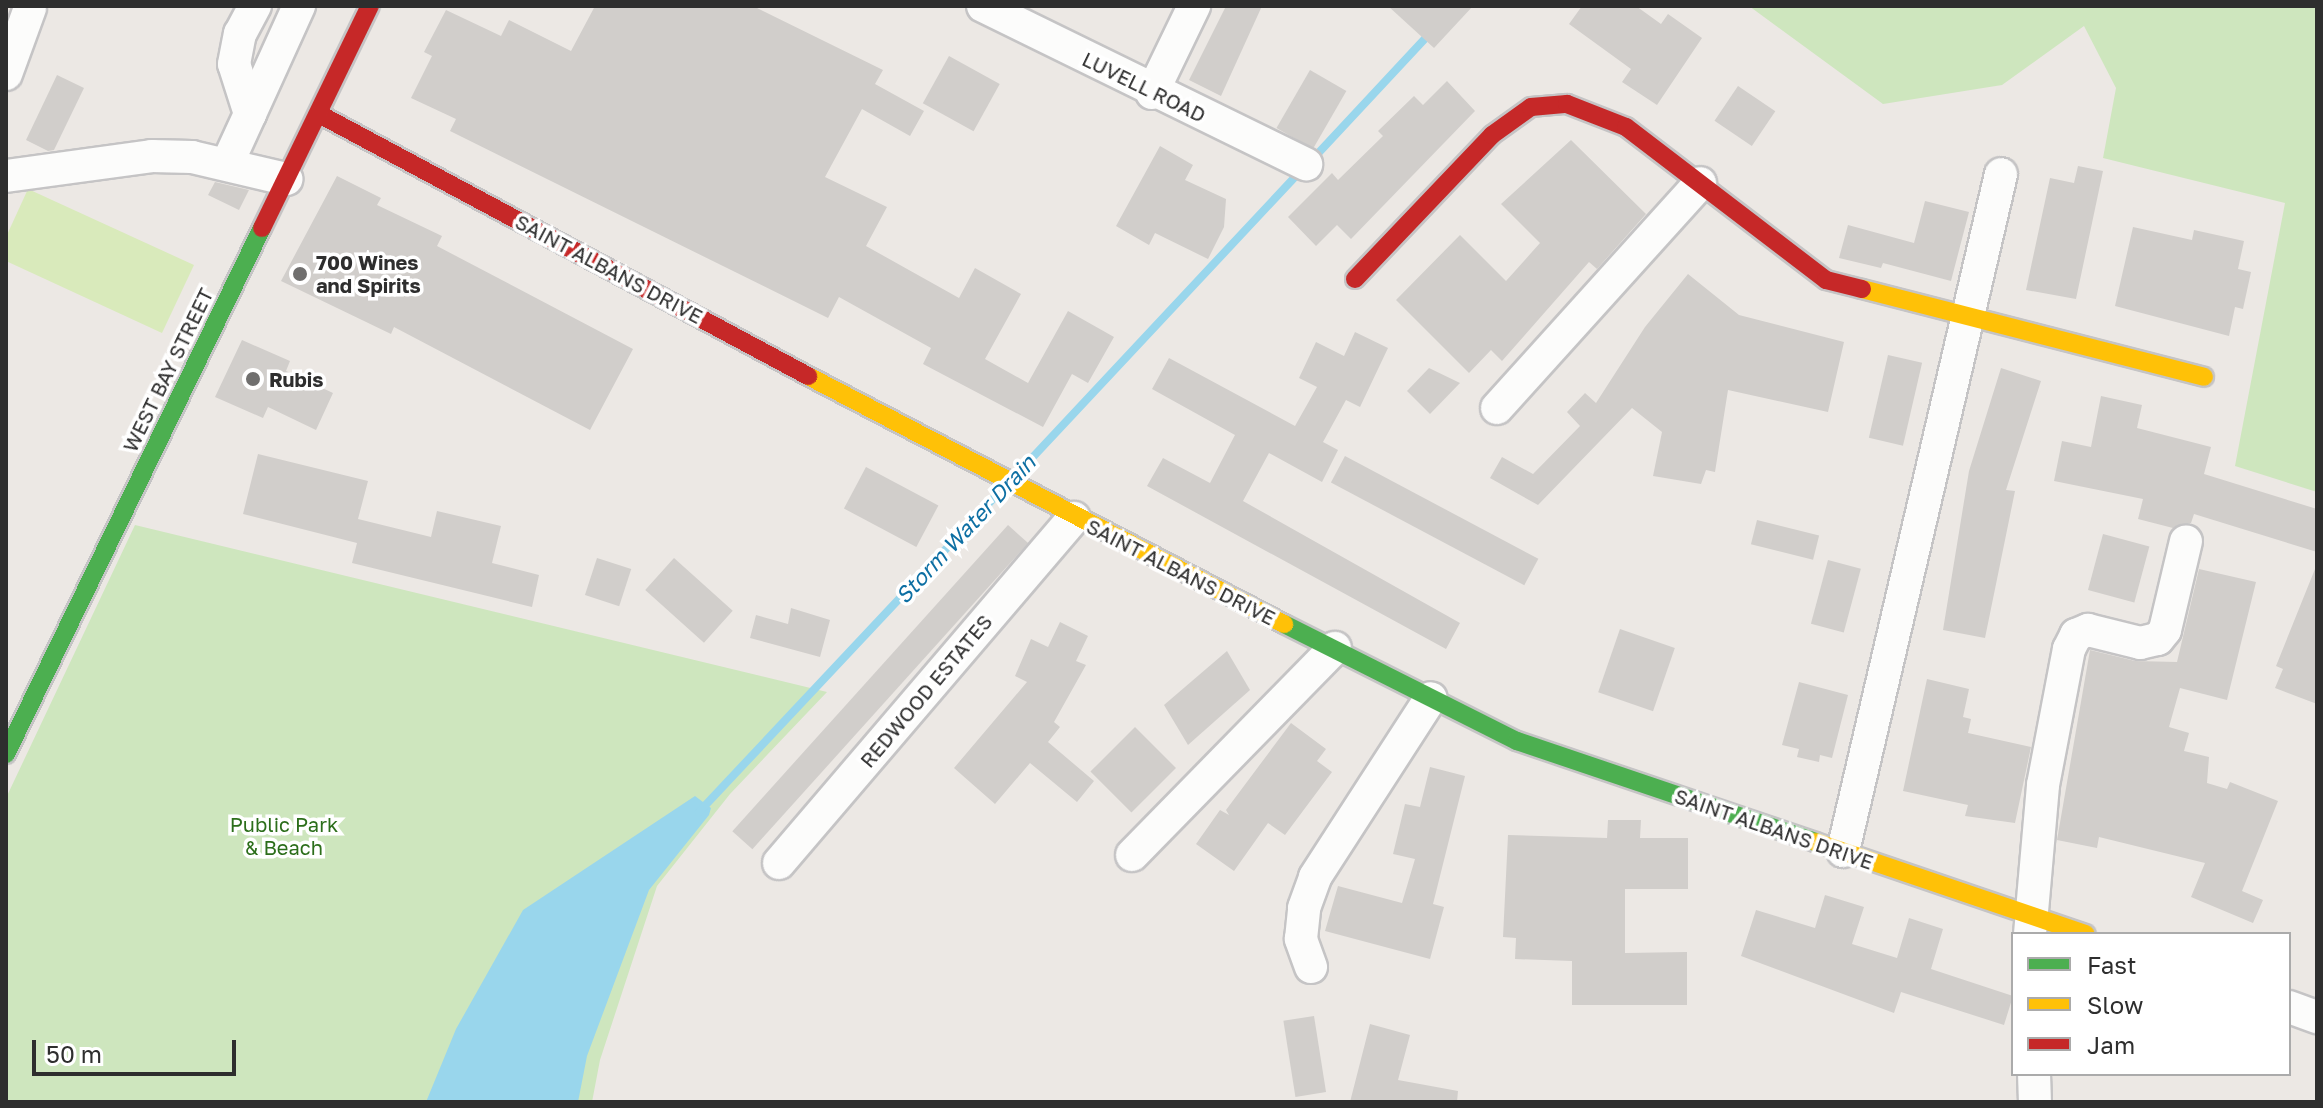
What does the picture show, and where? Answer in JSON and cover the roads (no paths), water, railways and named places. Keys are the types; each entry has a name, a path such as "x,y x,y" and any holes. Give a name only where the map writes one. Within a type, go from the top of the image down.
{"main road":[{"name":"WEST BAY STREET","path":"6,754 370,6"},
{"path":"1355,279 1492,135 1531,107 1567,104 1605,116 1700,183 1826,280 2204,377"},
{"name":"SAINT ALBANS DRIVE","path":"319,114 1074,518 1517,741 1843,851 2030,924 2075,932"}],"street":[{"path":"250,114 234,64 240,34 255,6"},
{"path":"228,162 299,6"},
{"name":"LUVELL ROAD","path":"983,6 1152,93 1306,164"},
{"path":"1152,93 1194,6"},
{"path":"6,74 30,8"},
{"path":"6,176 152,156 228,162 286,179"},
{"path":"1843,851 2001,174"},
{"path":"1497,408 1700,183"},
{"name":"REDWOOD ESTATES","path":"779,863 1074,518"},
{"path":"2030,924 2043,785 2069,649 2076,635 2088,630 2140,643 2158,639 2165,630 2186,541"},
{"path":"1132,855 1335,648"},
{"path":"1311,967 1301,939 1304,908 1315,877 1431,698"},
{"path":"2291,1008 2317,1017"},
{"path":"2034,1076 2035,1102"}],"water":[{"path":"695,796 711,808 709,815 649,890 587,1056 578,1102 426,1102 456,1029 523,910"}],"waterway":[{"name":"Storm Water Drain","path":"1310,162 1432,31"},
{"name":"Storm Water Drain","path":"1017,474 1301,171"},
{"name":"Storm Water Drain","path":"699,812 999,492"}],"place":[{"name":"700 Wines and Spirits","path":"300,274"},
{"name":"Rubis","path":"253,379"}],"park label":[{"name":"Public Park & Beach","path":"284,836"}]}
